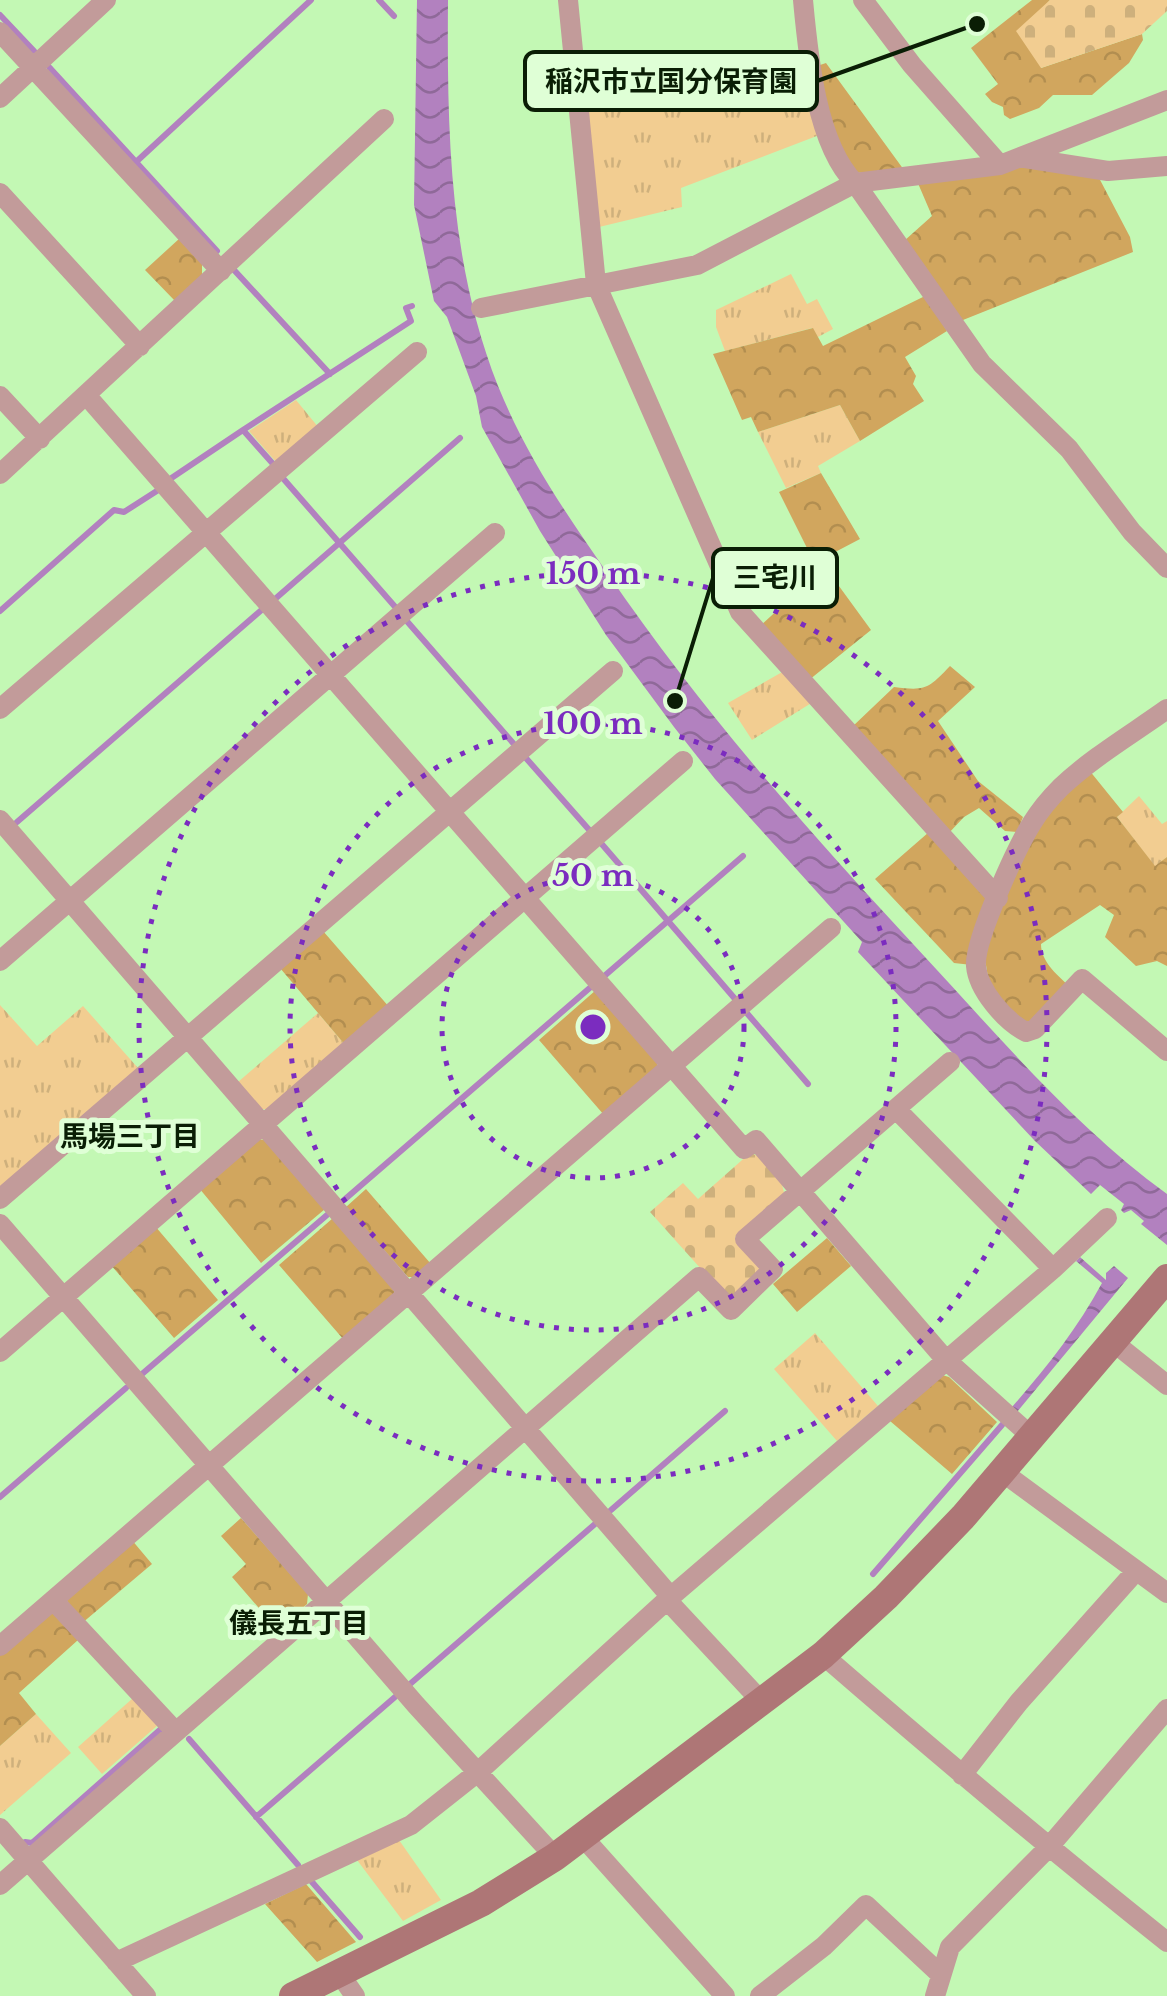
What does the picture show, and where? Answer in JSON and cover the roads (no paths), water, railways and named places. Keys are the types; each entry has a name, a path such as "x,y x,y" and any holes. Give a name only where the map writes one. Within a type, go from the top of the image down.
{"street":[{"path":"0,98 106,0"},
{"path":"568,0 596,284 740,612 998,898"},
{"path":"804,0 813,79 842,170 856,183 982,364 1069,449 1132,532 1167,568"},
{"path":"863,0 941,99 1000,165"},
{"path":"0,32 222,271"},
{"path":"481,308 697,265 856,183 1000,165 1167,100"},
{"path":"0,474 384,119"},
{"path":"1022,157 1108,171 1167,166"},
{"path":"0,193 140,346"},
{"path":"0,709 417,352"},
{"path":"0,396 40,439"},
{"path":"86,396 744,1149 756,1140 946,1360 1031,1436"},
{"path":"0,960 495,533"},
{"path":"0,1200 613,671"},
{"path":"1167,709 1087,766 1043,806 1030,826 977,949 976,970 983,987 1016,1026 1026,1032 1035,1029 1082,979 1167,1050"},
{"path":"0,1352 683,760"},
{"path":"0,820 762,1702"},
{"path":"0,1646 831,928"},
{"path":"0,1885 698,1277 731,1310 773,1270 745,1239 950,1062"},
{"path":"896,1109 1052,1269"},
{"path":"116,1962 411,1825 478,1772 670,1598 1107,1218"},
{"path":"0,1224 326,1602 555,1856"},
{"path":"293,1996 347,1985 555,1856 823,1654 886,1597 963,1517 1167,1278"},
{"path":"1112,1341 1167,1385"},
{"path":"1001,1471 1167,1594"},
{"path":"962,1775 1019,1702 1136,1570"},
{"path":"53,1600 176,1732"},
{"path":"823,1654 1048,1848 1094,1880 1167,1942"},
{"path":"938,1986 950,1947 1048,1848 1167,1708"},
{"path":"0,1828 146,1996"},
{"path":"582,1836 725,1996"},
{"path":"760,1996 824,1946 866,1905 938,1986"}],"water":[{"path":"417,0 448,0 450,147 469,292 498,386 548,483 644,626 799,818 1040,1082 1101,1141 1167,1194 1167,1245 1141,1224 1144,1221 1131,1210 1124,1213 1124,1204 1100,1185 1091,1194 1035,1141 858,952 862,942 715,779 674,727 606,635 540,531 482,427 476,396 447,317 434,301 414,205"},
{"path":"1080,1257 1106,1280 1106,1273 1114,1266 1128,1278 1017,1412 1012,1407 1061,1347 1102,1283 1076,1261"}],"waterway":[{"path":"217,251 136,162 311,0"},
{"path":"379,0 394,16"},
{"path":"0,15 34,51"},
{"path":"49,67 136,162"},
{"path":"234,270 330,374"},
{"path":"274,465 243,430 411,321 406,308 412,306"},
{"path":"170,479 243,430"},
{"path":"275,599 460,438"},
{"path":"281,476 397,609"},
{"path":"0,611 114,510 124,512 163,487"},
{"path":"17,822 265,607"},
{"path":"405,619 513,743"},
{"path":"525,757 591,832"},
{"path":"600,842 736,1000"},
{"path":"602,978 743,856"},
{"path":"344,1200 592,986"},
{"path":"745,1011 808,1084"},
{"path":"142,1374 327,1215"},
{"path":"0,1497 126,1388"},
{"path":"611,1510 725,1411"},
{"path":"873,1574 1002,1425"},
{"path":"410,1684 595,1524"},
{"path":"256,1817 395,1697"},
{"path":"25,1842 32,1843 162,1728"},
{"path":"189,1739 298,1865"},
{"path":"312,1882 360,1937"}],"place":[{"name":"稲沢市立国分保育園","path":"977,24"},
{"name":"三宅川","path":"675,701"}],"district":[{"name":"馬場三丁目","path":"130,1136"},
{"name":"儀長五丁目","path":"299,1623"}]}
